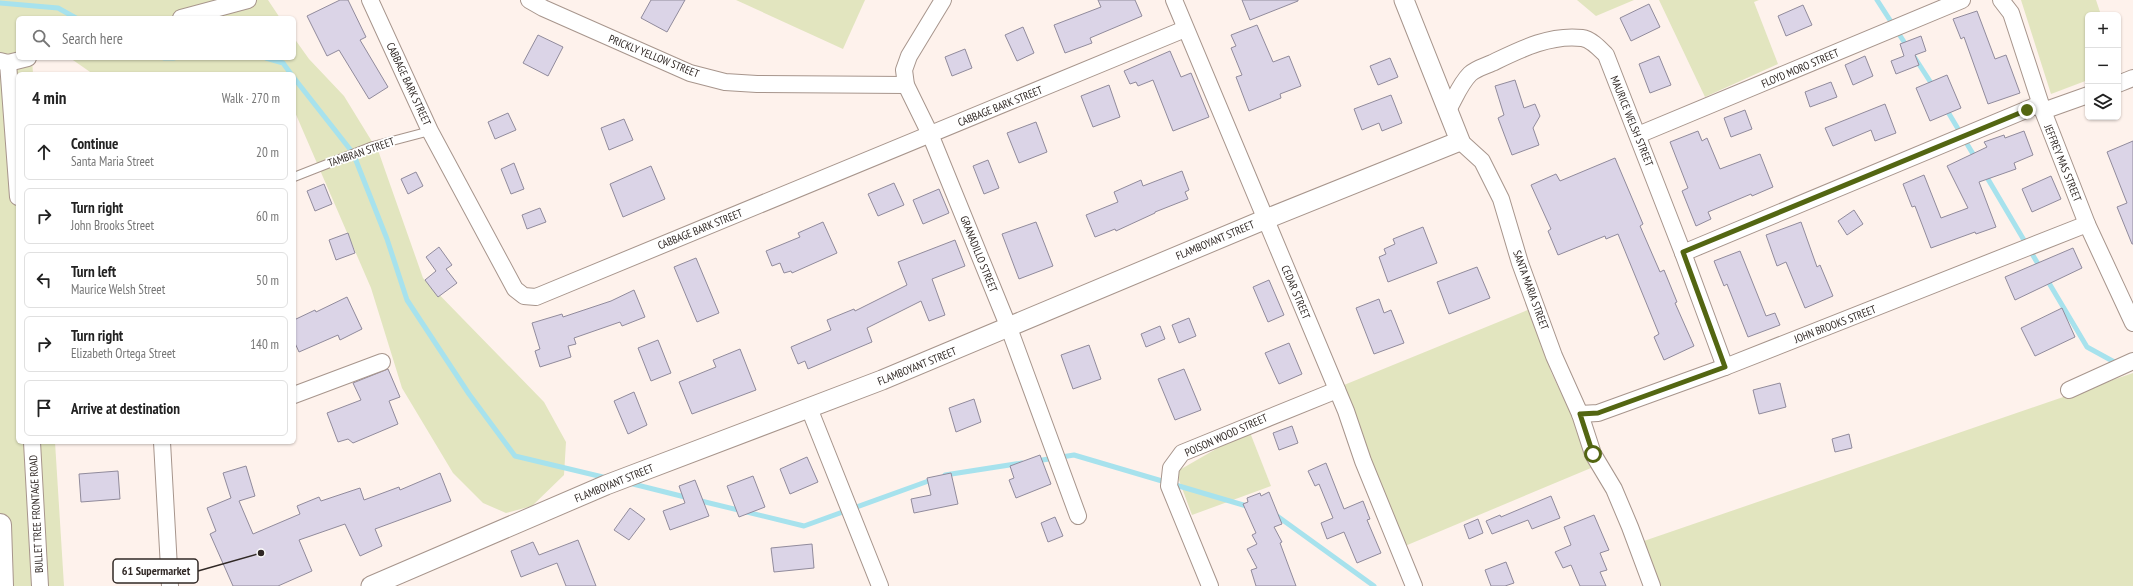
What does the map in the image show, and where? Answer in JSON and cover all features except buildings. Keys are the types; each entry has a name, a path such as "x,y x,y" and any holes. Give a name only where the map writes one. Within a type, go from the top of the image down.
{"main road":[{"path":"0,525 2,586"}],"street":[{"path":"188,16 248,0"},
{"name":"CABBAGE BARK STREET","path":"370,0 430,132 515,289 524,296 536,297 1185,29"},
{"name":"PRICKLY YELLOW STREET","path":"529,0 543,8 690,73 725,82 757,84 906,85"},
{"name":"GRANADILLO STREET","path":"943,0 909,56 904,70 906,85 930,134 1009,328 1078,516"},
{"name":"CEDAR STREET","path":"1174,0 1337,390 1414,586"},
{"name":"SANTA MARIA STREET","path":"1404,0 1460,141 1482,161 1501,199 1520,263 1554,356 1580,414 1593,454 1616,496 1652,586"},
{"name":"FLOYD MORO STREET","path":"1638,135 1962,0"},
{"name":"JEFFREY MAS STREET","path":"2001,0 2011,13 2041,108 2087,224 2133,323"},
{"name":"MAURICE WELSH STREET","path":"1448,110 1462,82 1472,72 1536,44 1561,38 1583,38 1596,46 1606,56 1638,135 1725,367"},
{"path":"16,60 4,62 16,178"},
{"path":"2121,83 2133,78"},
{"path":"1683,252 2041,108 2085,96"},
{"name":"FLAMBOYANT STREET","path":"371,586 393,582 606,485 809,408 1009,328 1266,219 1460,141"},
{"name":"JOHN BROOKS STREET","path":"1580,414 1598,413 1725,367 2087,224"},
{"path":"2069,390 2133,361"},
{"path":"296,394 382,362"},
{"name":"POISON WOOD STREET","path":"1210,586 1169,486 1171,468 1182,453 1337,390"},
{"path":"809,408 850,515 880,586"},
{"name":"BULLET TREE FRONTAGE ROAD","path":"32,444 40,586"},
{"path":"165,444 170,586"}],"lane":[{"name":"TAMBRAN STREET","path":"296,176 373,146 430,132"}],"green space":[{"path":"0,0 268,0 279,16 16,16 16,60 32,60 33,72 16,72 16,444 55,444 64,586 0,586"},
{"path":"736,0 865,0 843,49"},
{"path":"1577,0 1634,0 1596,16"},
{"path":"1659,0 1759,0 1754,2 1778,64 1705,97"},
{"path":"2021,0 2096,0 2100,12 2085,12 2085,81 2051,94"},
{"path":"296,41 309,59 344,96 379,153 423,278 544,402 566,442 564,475 532,506 506,513 483,503 453,473 402,388 371,288 296,115 296,72 90,72 73,60 296,60"},
{"path":"1530,309 1551,372 1574,420 1591,468 1405,546 1379,485 1344,385"},
{"path":"2133,373 2133,586 1658,586 1641,542"},
{"path":"1249,430 1271,486 1192,515 1176,472"}],"waterway":[{"path":"1877,0 1908,48"},
{"path":"0,3 58,8 72,16"},
{"path":"1915,58 1933,86"},
{"path":"273,60 283,63 290,72"},
{"path":"296,81 353,153 387,239 407,300 469,394 515,456 607,478"},
{"path":"1945,107 1976,159"},
{"path":"1985,174 2041,269"},
{"path":"2046,278 2087,347 2118,364"},
{"path":"1036,461 1074,455 1250,507"},
{"path":"945,475 1022,463"},
{"path":"697,500 804,526 934,479"},
{"path":"629,483 689,498"},
{"path":"1273,513 1374,586"}],"place":[{"name":"61 Supermarket","path":"261,553"}],"route":[{"path":"1593,454 1580,414 1598,413 1725,367 1683,252 2027,110"}]}
